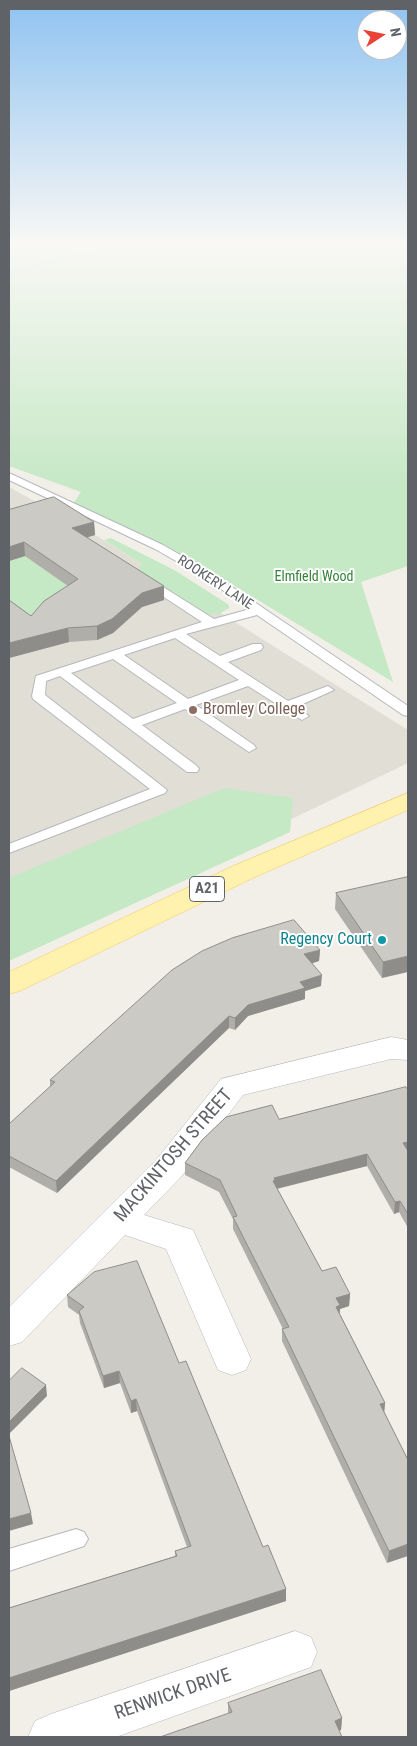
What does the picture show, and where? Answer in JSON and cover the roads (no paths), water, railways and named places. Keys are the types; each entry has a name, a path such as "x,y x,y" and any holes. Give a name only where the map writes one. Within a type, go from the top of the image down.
{"main road":[{"name":"A21","path":"9,984 243,872 408,800"}],"street":[{"name":"MACKINTOSH STREET","path":"9,1331 169,1168 232,1087 391,1048 408,1050"},
{"path":"119,1220 180,1240 232,1359"},
{"name":"RENWICK DRIVE","path":"51,1737 295,1652"}],"lane":[{"name":"ROOKERY LANE","path":"9,476 159,548 206,574 257,611 408,712"},
{"path":"138,576 212,623"},
{"path":"9,849 160,790 38,696 40,679 176,633 257,611"},
{"path":"176,633 302,716"},
{"path":"219,661 257,648"},
{"path":"115,654 249,748"},
{"path":"62,672 192,769"},
{"path":"132,724 249,681"},
{"path":"286,706 328,690"},
{"path":"9,1560 76,1540"}],"place":[{"name":"Bromley College","path":"193,710"},
{"name":"Regency Court","path":"382,940"}],"park label":[{"name":"Elmfield Wood","path":"314,577"}]}
